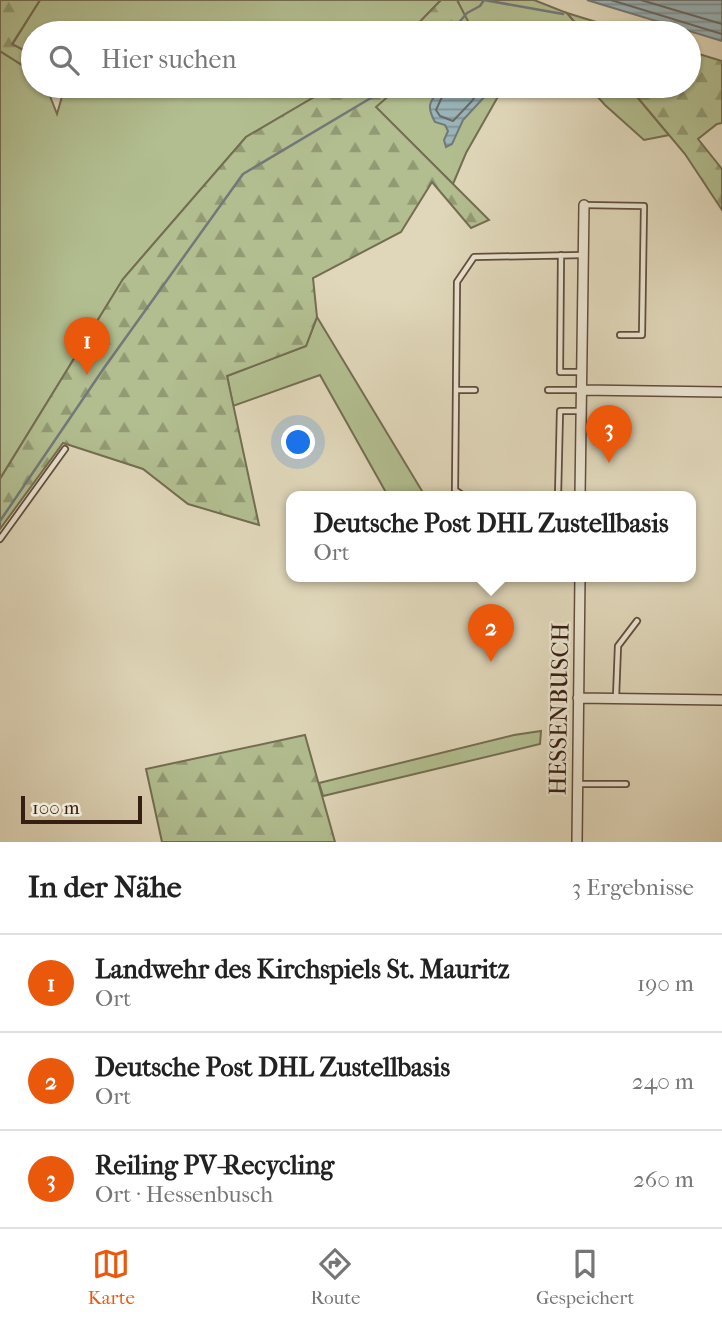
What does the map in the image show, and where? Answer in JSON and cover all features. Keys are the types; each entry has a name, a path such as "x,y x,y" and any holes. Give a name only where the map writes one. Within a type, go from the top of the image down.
{"street":[{"path":"580,491 584,205"},
{"path":"582,390 722,391"},
{"name":"HESSENBUSCH","path":"577,842 580,582"},
{"path":"578,698 722,700"}],"lane":[{"path":"584,205 644,206 642,335 620,335"},
{"path":"561,255 561,372 582,372"},
{"path":"456,491 457,282 474,257 584,255"},
{"path":"457,390 475,390"},
{"path":"548,390 582,390"},
{"path":"558,491 560,411 582,411"},
{"path":"0,539 65,449"},
{"path":"617,698 618,646 637,621"},
{"path":"578,785 626,784"}],"green space":[{"path":"0,0 40,0 27,21 21,21 21,30 12,44 21,49 21,64 0,51"},
{"path":"40,0 441,0 421,21 27,21"},
{"path":"441,0 457,0 468,21 421,21"},
{"path":"457,0 534,0 567,13 574,21 467,21"},
{"path":"567,13 593,21 574,21"},
{"path":"21,31 21,49 12,45"},
{"path":"0,51 21,64 21,98 51,98 57,114 62,98 313,98 246,137 123,279 0,479"},
{"path":"701,55 722,61 722,123 698,139 722,169 722,210 685,154 638,98 701,98"},
{"path":"313,98 386,98 376,107 489,220 471,228 432,182 401,232 313,278 317,317 306,346 227,376 259,525 188,504 143,469 63,443 0,529 0,479 123,279 246,137"},
{"path":"386,98 497,98 466,153 453,184 375,107"},
{"path":"599,98 638,98 669,135 644,140"},
{"path":"317,317 422,491 385,491 320,375 233,406 227,376 306,346"},
{"path":"541,731 540,744 323,796 319,783 514,735"},
{"path":"305,735 335,842 162,842 146,769"}],"water":[{"path":"587,0 722,0 722,41 701,35 701,21 656,21"},
{"path":"483,98 463,120 452,144 446,147 444,140 448,131 445,125 435,122 432,116 432,99"}],"waterway":[{"path":"484,0 563,14"},
{"path":"460,21 484,0"},
{"path":"0,521 104,368 243,174 371,98"}],"place":[{"name":"Landwehr des Kirchspiels St. Mauritz","path":"87,375"},
{"name":"Reiling PV-Recycling","path":"609,463"},
{"name":"Deutsche Post DHL Zustellbasis","path":"491,662"}]}
